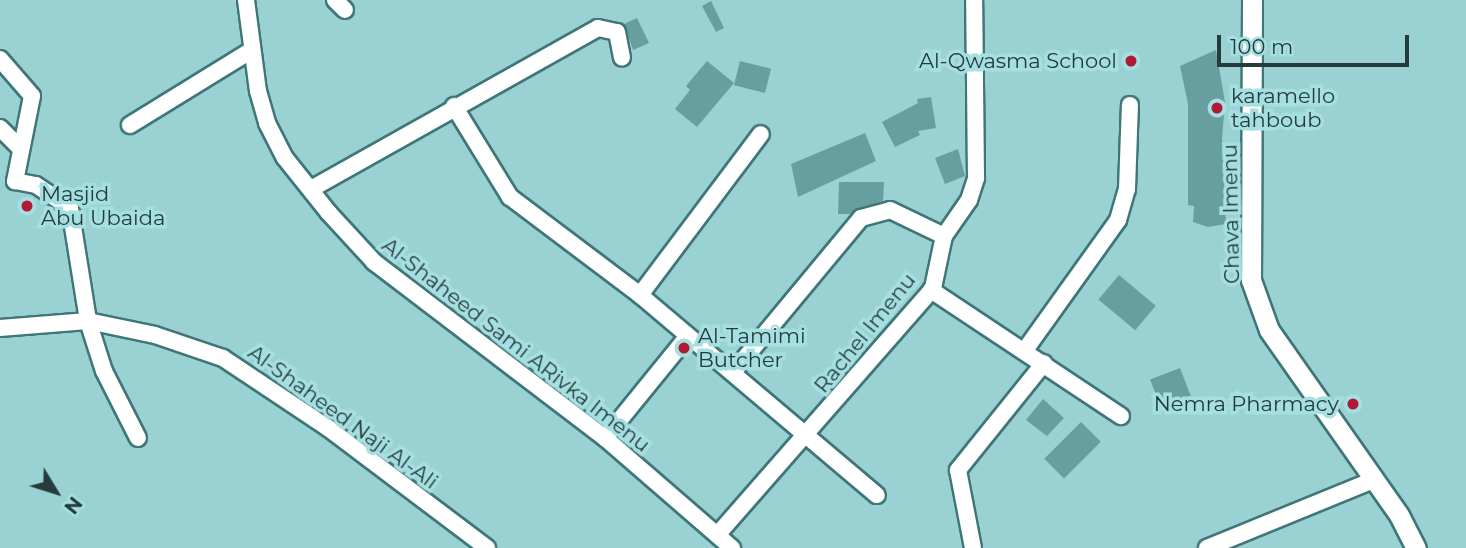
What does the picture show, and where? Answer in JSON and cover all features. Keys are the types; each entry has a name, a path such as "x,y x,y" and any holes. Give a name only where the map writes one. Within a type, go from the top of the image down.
{"street":[{"name":"Al-Shaheed Sami ARivka Imenu","path":"246,0 252,50 269,129 285,158 374,262 605,438 732,548"},
{"name":"Rachel Imenu","path":"718,534 809,434 931,290 944,236 969,200 976,178 974,0"},
{"name":"Chava Imenu","path":"1252,0 1251,280 1269,330 1374,480 1416,548"},
{"path":"311,189 454,106 598,28 617,32 622,58"},
{"path":"130,125 252,50"},
{"path":"0,59 32,96 15,181 36,186 70,208 88,321 104,371 138,438"},
{"path":"1025,350 1118,220 1126,199 1130,105"},
{"path":"454,106 510,197 640,295 687,337 734,371 877,495"},
{"path":"0,128 21,149"},
{"path":"640,295 761,134"},
{"path":"734,371 867,214 897,212 944,236"},
{"path":"931,290 1121,416"},
{"name":"Al-Shaheed Naji Al-Ali","path":"0,328 88,321 155,335 223,358 328,428 487,548"},
{"path":"605,438 687,337"},
{"path":"973,548 958,470 1044,363"},
{"path":"1207,548 1374,480"}],"building":[{"path":"711,1 724,28 716,32 702,6"},
{"path":"637,18 649,43 633,50 624,24"},
{"path":"1216,50 1225,102 1222,138 1226,224 1208,227 1193,222 1194,206 1188,205 1188,104 1180,66"},
{"path":"707,61 734,83 697,127 675,109 690,90 686,86"},
{"path":"740,61 771,69 765,93 734,85"},
{"path":"931,97 936,128 918,131 920,135 895,147 882,122 918,103 917,99"},
{"path":"865,133 876,161 798,197 791,164"},
{"path":"958,149 965,176 945,184 935,158"},
{"path":"839,182 884,182 883,201 851,214 838,214"},
{"path":"1119,275 1156,306 1135,330 1098,300"},
{"path":"1180,368 1191,396 1161,407 1150,379"},
{"path":"1043,399 1064,418 1047,436 1026,420"},
{"path":"1081,422 1101,442 1064,479 1044,459"}],"place":[{"name":"Al-Qwasma School","path":"1131,61"},
{"name":"karamello tahboub","path":"1217,108"},
{"name":"Masjid Abu Ubaida","path":"27,206"},
{"name":"Al-Tamimi Butcher","path":"684,348"},
{"name":"Nemra Pharmacy","path":"1353,404"}]}
